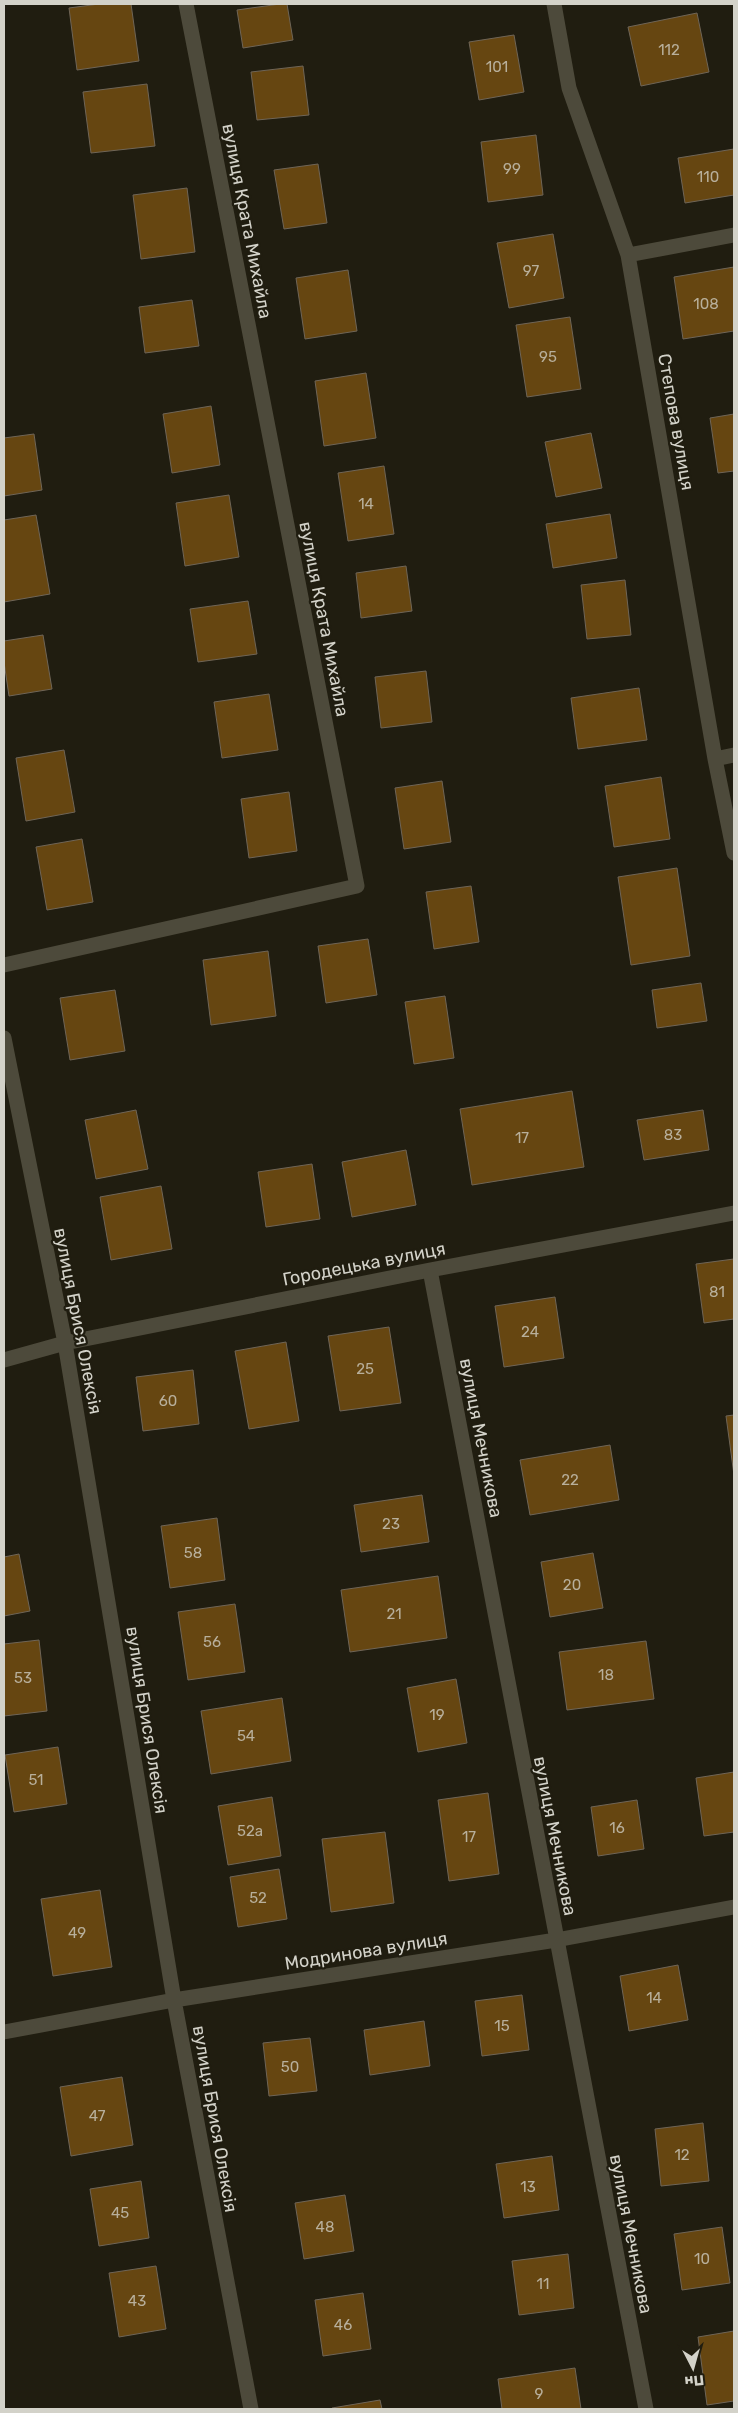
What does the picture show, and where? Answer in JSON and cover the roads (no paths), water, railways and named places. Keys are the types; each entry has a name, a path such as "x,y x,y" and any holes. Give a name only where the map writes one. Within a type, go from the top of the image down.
{"street":[{"name":"вулиця Крата Михайла","path":"4,965 357,886 186,4"},
{"name":"Степова вулиця","path":"554,4 569,88 628,255 715,759 734,853"},
{"path":"628,255 734,235"},
{"path":"715,759 734,755"},
{"name":"вулиця Брися Олексія","path":"4,1038 65,1343 174,2000 251,2409"},
{"name":"Городецька вулиця","path":"4,1360 65,1343 430,1270 734,1213"},
{"name":"вулиця Мечникова","path":"430,1270 646,2409"},
{"name":"Модринова вулиця","path":"4,2032 174,2000 556,1940 734,1907"}]}
